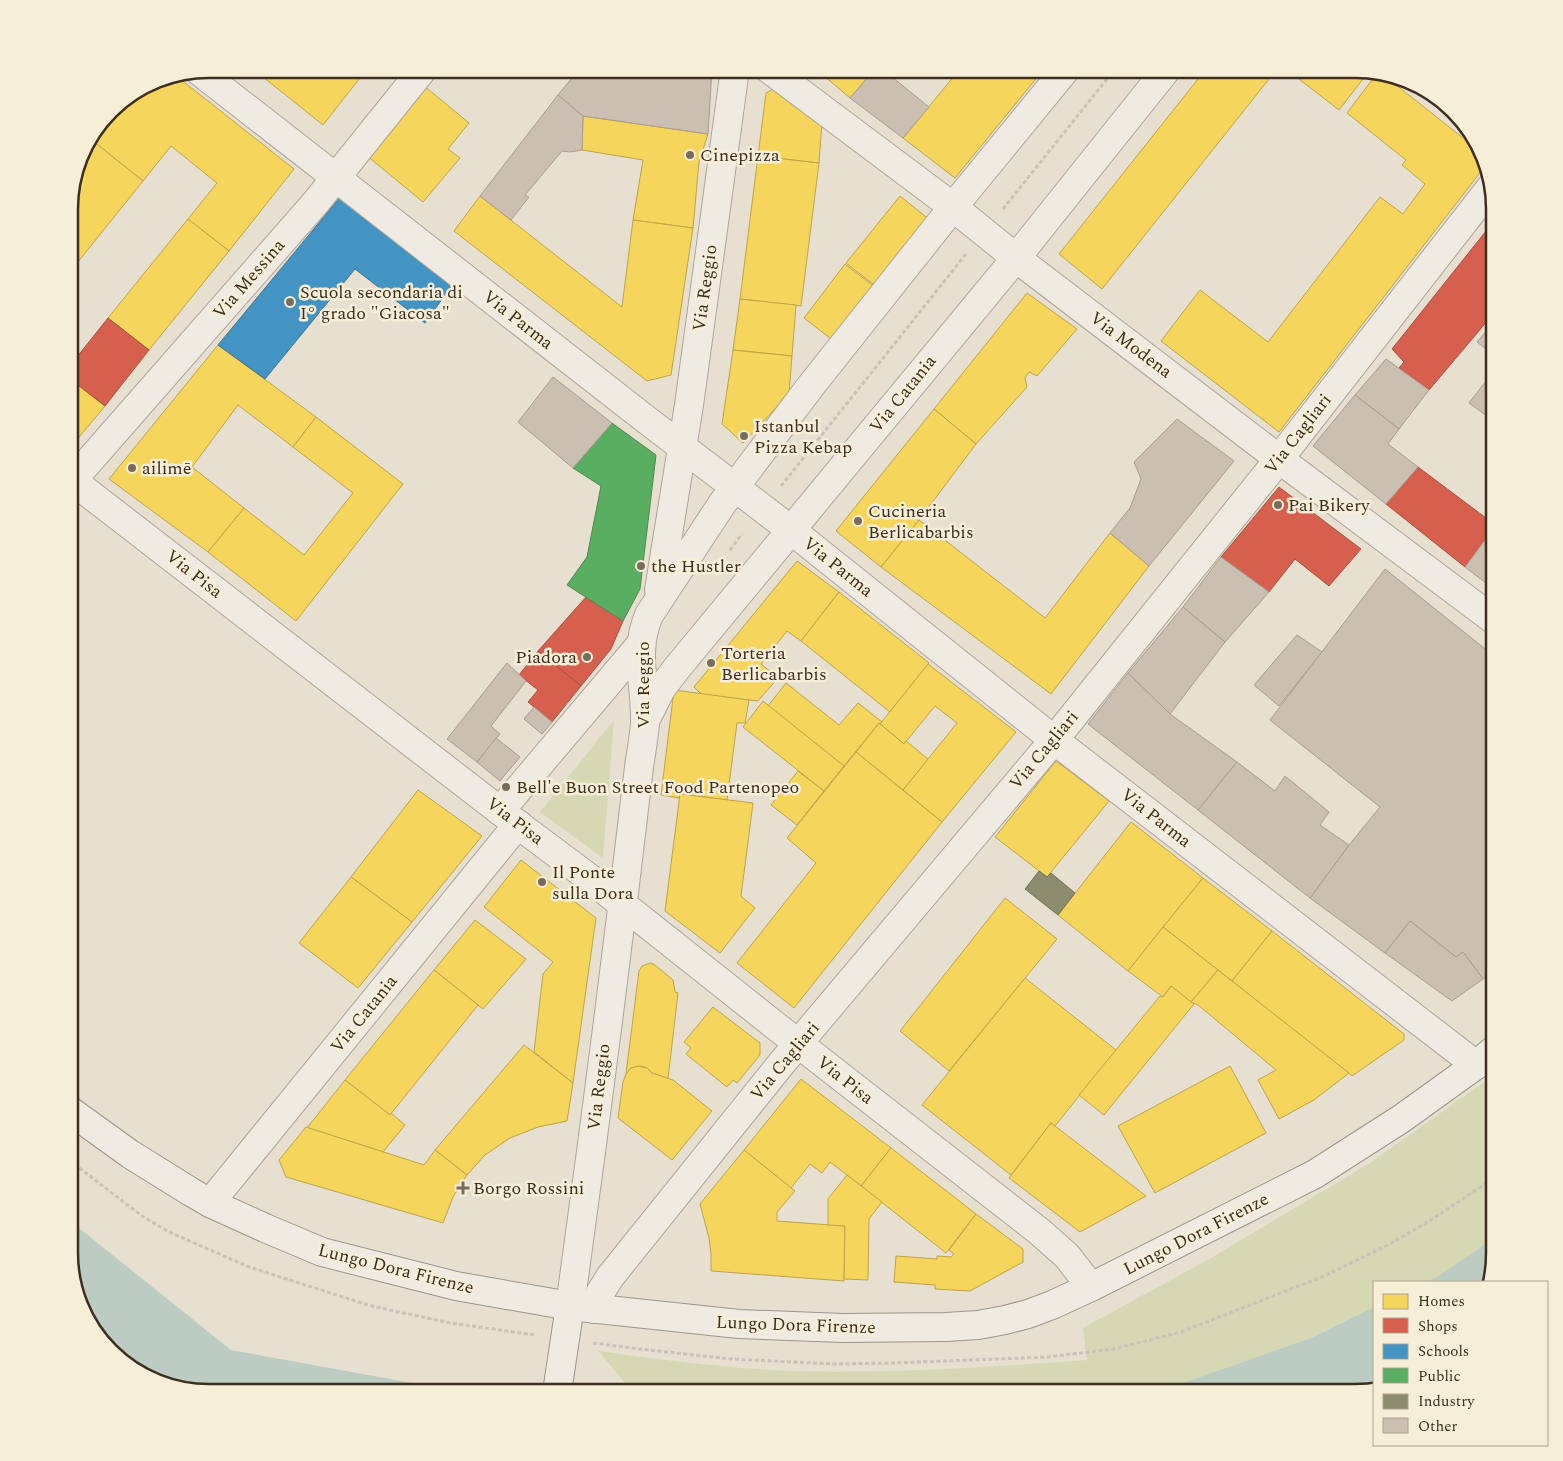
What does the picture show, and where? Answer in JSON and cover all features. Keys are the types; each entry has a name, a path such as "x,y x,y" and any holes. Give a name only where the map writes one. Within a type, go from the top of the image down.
{"street":[{"name":"Via Parma","path":"208,78 682,448 791,530 1054,740 1485,1057"},
{"name":"Via Messina","path":"78,471 317,201 416,78"},
{"name":"Via Reggio","path":"582,1308 645,723 644,688 640,657 641,644 643,629 657,601 682,448 734,78"},
{"name":"Via Modena","path":"782,78 953,207 1016,258 1279,459 1485,614"},
{"path":"657,601 734,486 810,387 1059,78"},
{"name":"Via Catania","path":"645,723 661,689 677,668 1016,258 1160,78"},
{"name":"Via Cagliari","path":"582,1308 600,1293 610,1277 798,1044 1054,740 1279,459 1484,195"},
{"name":"Via Pisa","path":"78,486 624,905 798,1044 1040,1232 1067,1256 1091,1287"},
{"name":"Via Catania","path":"210,1203 641,644"},
{"name":"Lungo Dora Firenze","path":"78,1116 130,1154 210,1203 265,1228 322,1252 456,1286 582,1308 694,1320 784,1327 946,1327 978,1324 1028,1314 1091,1287 1315,1174 1401,1119 1485,1057"},
{"path":"558,1384 565,1339 582,1308"}],"path":[{"path":"1002,210 1108,78"},
{"path":"781,486 970,249"},
{"path":"599,1344 731,1359 834,1364 1048,1357 1112,1348 1181,1332 1324,1276 1388,1245 1431,1220 1486,1183"}],"green space":[{"path":"614,720 603,858 540,812"},
{"path":"1486,1081 1486,1243 1437,1277 1427,1281 1373,1281 1373,1307 1311,1338 1180,1384 626,1384 598,1351 742,1368 828,1372 902,1371 1087,1360 1083,1328 1211,1258 1370,1163"}],"shaded area":[{"path":"78,1227 231,1350 418,1384 208,1384 183,1381 158,1374 129,1357 104,1332 95,1318 87,1303 80,1278"},
{"path":"1486,1243 1482,1281 1427,1281 1437,1277"},
{"path":"1373,1307 1373,1382 1355,1384 1180,1384 1311,1338"}],"building: Homes":[{"path":"264,78 360,78 323,125"},
{"path":"827,78 867,78 850,98"},
{"path":"953,78 1037,78 955,178 903,138"},
{"path":"1199,78 1270,78 1102,289 1059,254"},
{"path":"1298,78 1364,78 1339,110"},
{"path":"1373,79 1395,84 1466,140 1472,150 1481,172 1279,432 1161,341 1200,290 1268,342 1380,197 1403,214 1425,184 1402,165 1406,160 1347,113"},
{"path":"182,81 294,169 229,251 188,219 217,183 171,146 143,181 95,143 104,129 122,110 150,91 166,84"},
{"path":"423,85 469,123 448,149 460,158 423,202 366,155"},
{"path":"780,85 822,122 819,163 758,156 766,93"},
{"path":"583,116 708,134 699,162 693,228 633,220 643,160 582,150"},
{"path":"95,143 143,181 78,262 78,200 80,183 87,158"},
{"path":"758,156 819,163 801,306 740,299"},
{"path":"480,196 622,307 633,220 693,228 671,375 647,381 454,231"},
{"path":"900,196 931,221 878,288 846,263"},
{"path":"188,219 229,251 149,350 108,318"},
{"path":"845,264 876,288 835,342 804,318"},
{"path":"1027,293 1077,329 1037,376 1029,372 1025,378 1027,387 976,444 934,409"},
{"path":"740,299 796,305 792,356 733,350"},
{"path":"218,345 316,417 293,447 238,405 192,467 244,508 208,552 109,479"},
{"path":"733,350 792,356 789,394 743,443 722,424"},
{"path":"78,385 105,406 78,438"},
{"path":"934,409 976,444 881,567 836,531"},
{"path":"316,417 403,484 296,621 208,552 244,508 304,555 353,493 293,447"},
{"path":"919,520 1045,618 1110,533 1149,566 1051,694 881,567"},
{"path":"797,561 839,592 801,641 787,631 761,664 778,678 758,701 700,693 694,687"},
{"path":"839,592 929,663 890,712 801,641"},
{"path":"928,664 1016,732 942,822 903,790 957,723 935,706 904,744 880,724"},
{"path":"786,683 839,725 858,703 882,722 879,723 844,766 768,706"},
{"path":"674,690 749,700 745,723 737,723 727,800 680,794 679,798 661,795"},
{"path":"763,701 844,766 824,791 743,727"},
{"path":"879,723 904,744 906,741 928,759 903,790 856,752"},
{"path":"856,752 942,822 794,1008 737,963 816,863 787,838"},
{"path":"1056,761 1109,801 1047,877 995,837"},
{"path":"798,771 824,791 797,825 771,805"},
{"path":"418,790 482,836 412,922 351,877"},
{"path":"680,794 753,803 741,896 755,908 720,953 665,911"},
{"path":"1131,822 1203,878 1128,971 1058,915"},
{"path":"521,860 596,918 573,1083 534,1052 543,974 553,962 484,907"},
{"path":"351,877 412,922 358,988 299,943"},
{"path":"1203,878 1272,931 1232,981 1163,927"},
{"path":"1005,898 1057,939 949,1071 900,1031"},
{"path":"475,920 526,959 483,1009 434,970"},
{"path":"1163,927 1218,970 1191,1002 1171,986 1163,997 1128,971"},
{"path":"1272,931 1404,1034 1404,1040 1352,1076 1232,981"},
{"path":"650,963 673,980 675,992 678,993 668,1079 652,1073 647,1068 641,1066 631,1068 626,1074 639,971 642,966"},
{"path":"434,970 478,1005 390,1115 345,1080"},
{"path":"1218,970 1349,1073 1314,1100 1279,1119 1258,1080 1276,1070 1198,1005 1191,1002"},
{"path":"1025,978 1116,1050 1055,1126 1051,1123 1011,1175 922,1105"},
{"path":"1171,986 1194,1004 1104,1115 1079,1095 1160,996 1163,997"},
{"path":"713,1007 760,1043 760,1055 737,1083 733,1080 727,1087 686,1054 691,1048 684,1042"},
{"path":"524,1045 573,1083 567,1121 538,1127 510,1138 485,1155 467,1175 435,1150"},
{"path":"638,1066 673,1080 712,1111 672,1160 618,1118 623,1082 626,1074 631,1068"},
{"path":"1230,1066 1266,1133 1155,1193 1118,1126"},
{"path":"801,1079 891,1148 861,1186 830,1162 822,1173 810,1164 791,1188 744,1150"},
{"path":"345,1080 405,1125 383,1152 307,1128"},
{"path":"1051,1123 1146,1196 1080,1232 1009,1178"},
{"path":"306,1127 424,1165 435,1150 467,1175 453,1197 443,1223 286,1177 279,1160"},
{"path":"891,1148 976,1214 946,1253 861,1186"},
{"path":"744,1150 795,1191 777,1212 777,1221 845,1226 844,1281 711,1271 709,1238 700,1204"},
{"path":"847,1175 882,1202 869,1219 868,1280 844,1279 845,1226 828,1225 828,1199"},
{"path":"976,1214 1023,1249 1023,1262 970,1291 935,1289 935,1285 894,1282 896,1256 937,1259 937,1256 951,1257 954,1254 949,1250"}],"building: Shops":[{"path":"1485,232 1485,324 1429,390 1399,368 1404,362 1392,349"},
{"path":"108,318 149,350 105,406 78,385 78,356"},
{"path":"1418,467 1485,517 1485,540 1465,567 1386,504"},
{"path":"1279,487 1361,549 1329,586 1295,559 1269,592 1221,557"},
{"path":"586,597 623,621 611,649 581,686 538,651"},
{"path":"538,651 581,686 552,722 528,702 538,690 519,675"}],"building: Schools":[{"name":"Scuola secondaria di I° grado \"Giacosa\"","path":"341,196 455,281 425,323 355,269 265,379 218,345"}],"building: Public":[{"path":"612,423 656,455 640,589 623,621 567,585 587,557 601,486 573,468"}],"building: Industry":[{"path":"1039,871 1047,877 1051,873 1075,893 1058,915 1025,889"}],"building: Other":[{"path":"572,78 711,78 708,134 583,116 558,95"},
{"path":"867,78 893,78 929,107 903,138 850,98"},
{"path":"558,95 583,116 582,150 562,151 525,195 529,197 511,220 480,196"},
{"path":"1485,332 1485,348 1477,342"},
{"path":"1386,359 1429,390 1399,429 1355,395"},
{"path":"553,377 612,423 573,468 518,422"},
{"path":"1485,382 1485,415 1469,403"},
{"path":"1355,395 1399,429 1388,444 1418,467 1386,504 1313,446"},
{"path":"1177,419 1234,461 1149,566 1110,533 1130,508 1141,479 1134,462"},
{"path":"1485,540 1485,582 1465,567"},
{"path":"1221,557 1269,592 1225,642 1183,607"},
{"path":"1385,569 1485,649 1486,977 1483,979 1463,952 1456,957 1410,921 1385,953 1310,898 1380,807 1270,720"},
{"path":"1183,607 1225,642 1170,714 1128,673"},
{"path":"1297,635 1322,652 1279,706 1254,685"},
{"path":"507,663 526,681 491,726 500,734 477,762 447,739"},
{"path":"1128,673 1170,714 1237,762 1198,810 1088,724"},
{"path":"534,707 552,722 542,734 524,719"},
{"path":"496,738 520,757 500,781 477,762"},
{"path":"1237,762 1275,791 1285,776 1329,812 1320,825 1349,845 1310,898 1198,810"},
{"path":"1410,921 1456,957 1463,952 1483,979 1452,1001 1385,953"}],"place":[{"name":"Cinepizza","path":"690,155"},
{"name":"Scuola secondaria di I° grado \"Giacosa\"","path":"290,302"},
{"name":"Istanbul Pizza Kebap","path":"744,436"},
{"name":"ailimē","path":"132,468"},
{"name":"Pai Bikery","path":"1278,505"},
{"name":"Cucineria Berlicabarbis","path":"858,521"},
{"name":"the Hustler","path":"641,566"},
{"name":"Piadora","path":"587,657"},
{"name":"Torteria Berlicabarbis","path":"711,663"},
{"name":"Bell'e Buon Street Food Partenopeo","path":"506,787"},
{"name":"Il Ponte sulla Dora","path":"542,882"},
{"name":"Borgo Rossini","path":"463,1188"}]}
